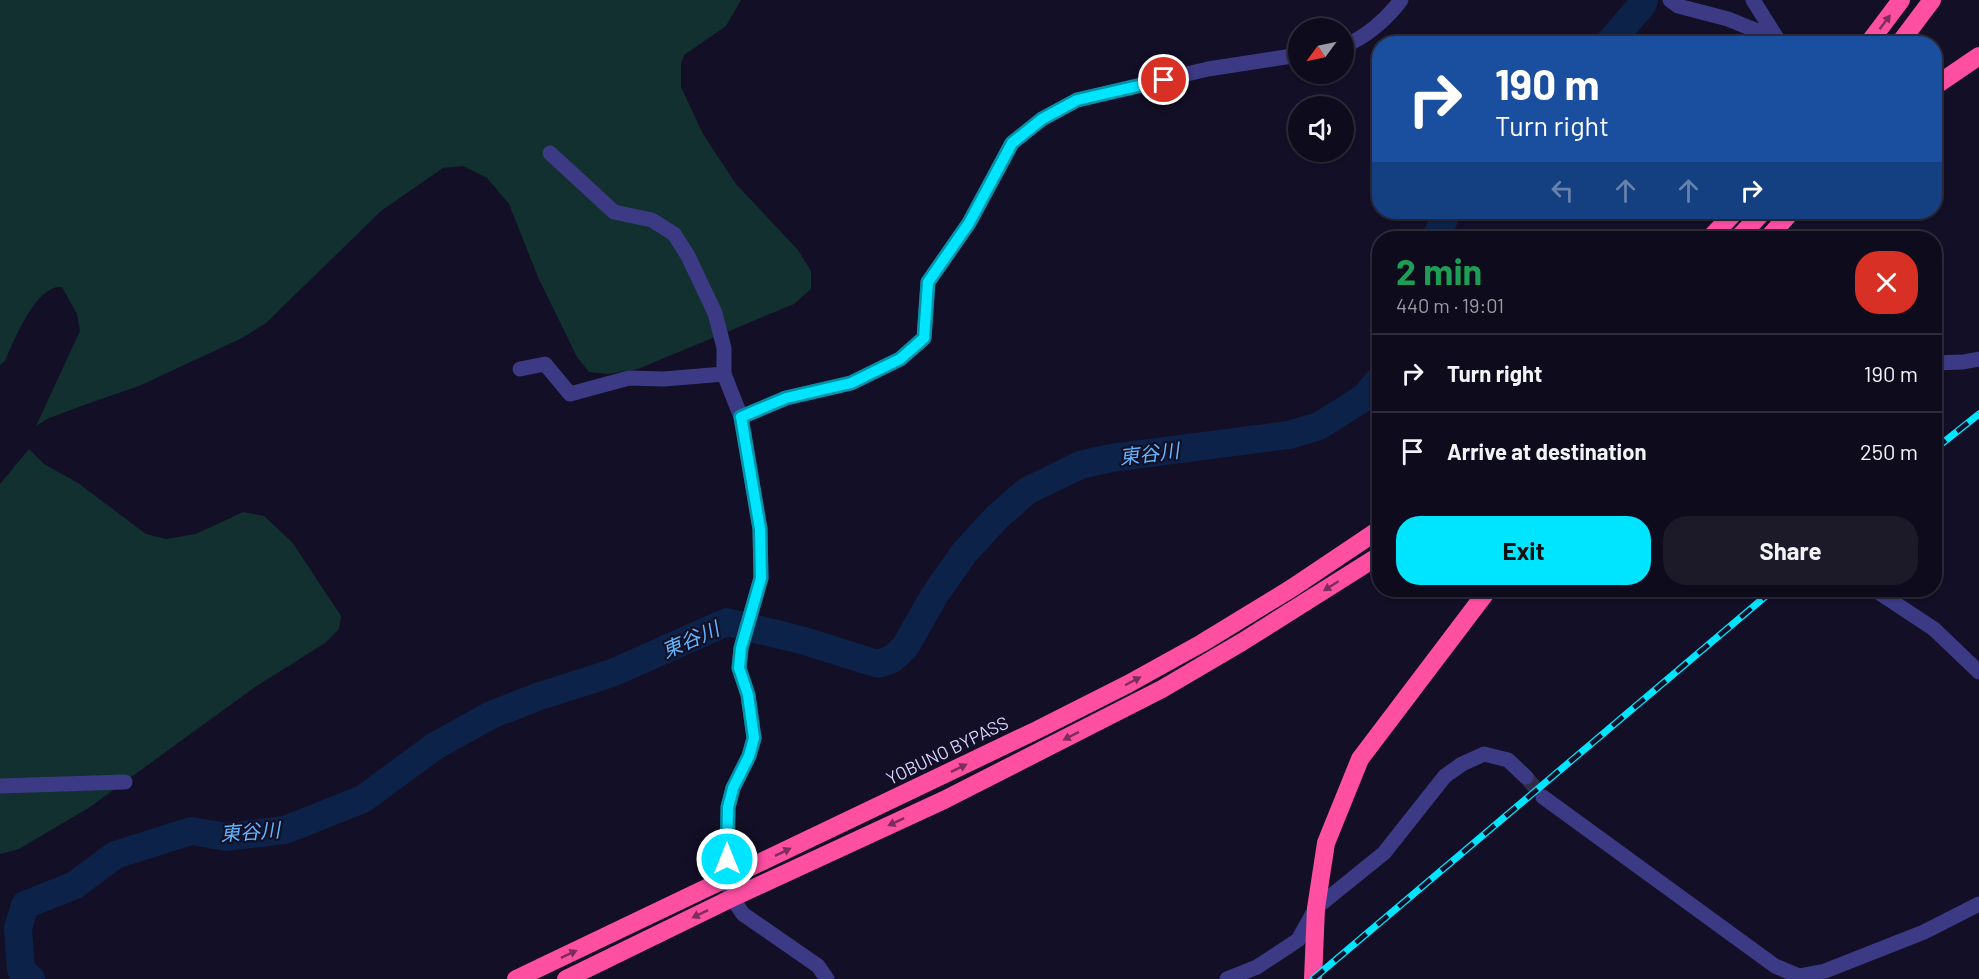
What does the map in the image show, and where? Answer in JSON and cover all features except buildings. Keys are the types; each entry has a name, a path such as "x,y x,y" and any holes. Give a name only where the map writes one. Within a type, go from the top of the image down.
{"highway":[{"path":"1875,36 1901,0"},
{"path":"1905,36 1932,0"},
{"path":"1942,81 1979,56"},
{"path":"1717,231 1728,219"},
{"path":"1745,231 1756,219"},
{"path":"1774,231 1785,219"},
{"name":"YOBUNO BYPASS","path":"516,979 1037,730 1128,684 1242,619 1372,534"},
{"path":"566,979 732,898 944,800 1162,689 1242,642 1372,560"},
{"path":"1312,979 1316,908 1326,843 1360,759 1483,597"}],"street":[{"path":"1354,41 1368,34 1401,0"},
{"path":"1754,0 1777,36"},
{"path":"1674,3 1728,19 1768,36"},
{"path":"741,417 786,398 851,383 900,359 924,338 928,282 969,223 1012,143 1042,119 1077,100 1208,69 1288,57"},
{"path":"550,153 614,212 652,220 674,234 688,256 715,313 724,348 724,374 741,417 760,529 761,578 741,648 739,668 748,695 754,738 749,756 733,788 728,807 727,879 732,898 743,914 818,966 827,979"},
{"path":"1942,363 1979,359"},
{"path":"520,369 544,364 570,394 629,378 664,379 724,374"},
{"path":"1886,597 1934,629 1979,672"},
{"path":"1227,979 1257,967 1298,940 1316,908 1384,853 1445,776 1462,764 1484,754 1508,760 1526,777"},
{"path":"0,786 125,782"},
{"path":"1543,797 1775,966 1799,976 1825,971 1924,932 1979,904"}],"green space":[{"path":"0,0 741,0 726,26 684,55 681,64 681,87 703,134 736,184 798,250 811,271 811,289 794,304 638,369 607,374 589,372 577,357 538,277 509,204 487,178 463,166 443,168 381,211 266,323 242,338 139,386 47,419 36,426 80,331 77,314 62,287 52,288 43,294 27,315 5,361 0,365"},
{"path":"29,449 44,464 78,483 146,534 166,539 196,534 243,512 264,516 292,542 341,616 339,629 325,643 255,687 90,807 19,849 0,854 0,484"}],"waterway":[{"name":"東谷川","path":"1615,36 1644,0"},
{"name":"東谷川","path":"1439,231 1444,219"},
{"name":"東谷川","path":"31,979 21,970 18,928 25,905 75,885 115,855 191,831 226,837 285,830 363,799 435,746 491,715 537,697 612,673 727,622 801,640 878,664 892,659 905,647 934,596 964,553 997,517 1027,491 1080,465 1111,458 1289,435 1319,426 1365,397 1372,389"}],"tunnel":[{"path":"1526,777 1543,797"}],"railway":[{"path":"1942,443 1979,414"},
{"path":"1313,979 1765,597"}],"route":[{"path":"727,859 728,807 733,788 749,756 754,738 748,695 739,668 741,648 761,578 760,529 741,417 786,398 851,383 900,359 924,338 928,282 969,223 1012,143 1042,119 1077,100 1164,80"}]}
